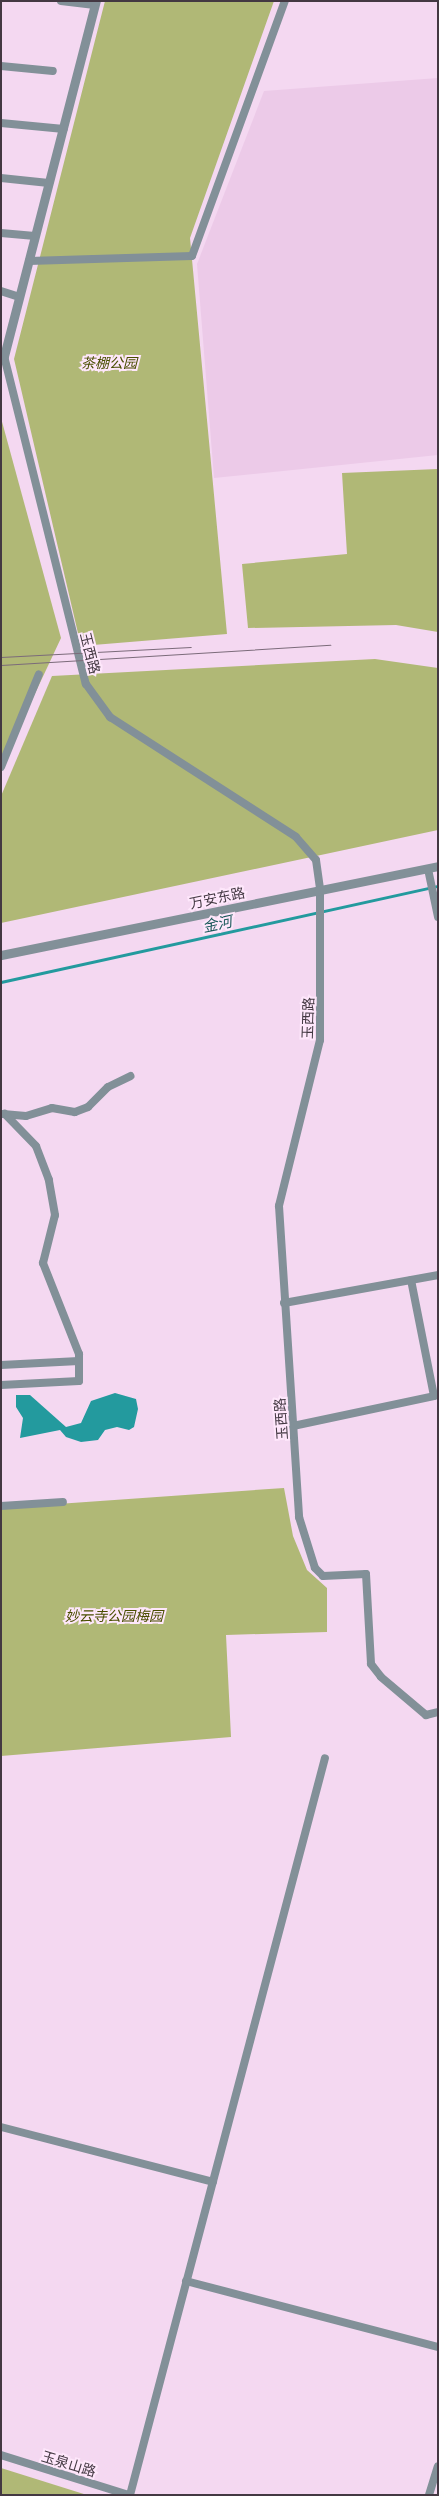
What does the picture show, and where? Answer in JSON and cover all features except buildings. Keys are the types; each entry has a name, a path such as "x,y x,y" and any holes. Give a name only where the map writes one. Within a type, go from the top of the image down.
{"street":[{"path":"3,356 50,183 95,3 61,1"},
{"path":"29,261 192,256 285,1"},
{"path":"1,66 53,71"},
{"path":"1,123 64,129"},
{"path":"1,178 50,183"},
{"path":"1,233 36,236"},
{"path":"1,291 19,297"},
{"name":"玉西路","path":"3,356 86,684 110,716 296,837 316,860 320,890 320,1040 278,1206 299,1517 315,1568 323,1576 366,1574 371,1664 381,1677 412,1705 426,1715 438,1712"},
{"path":"1,767 38,674"},
{"name":"万安东路","path":"1,955 438,866"},
{"path":"428,868 438,917"},
{"path":"3,1114 26,1116 52,1108 75,1112 88,1106 108,1087 131,1076"},
{"path":"1,1385 79,1381 79,1361 69,1326 43,1263 55,1215 49,1180 36,1146 3,1114"},
{"path":"284,1303 438,1275"},
{"path":"293,1426 434,1396 411,1280"},
{"path":"1,1365 79,1361"},
{"path":"1,1506 62,1502"},
{"path":"129,2495 325,1758"},
{"path":"1,2127 212,2182"},
{"path":"186,2281 438,2347"},
{"name":"玉泉山路","path":"1,2455 129,2495"},
{"path":"429,2495 438,2466"}],"shaded area":[{"path":"438,78 438,455 214,478 197,264 264,91"},
{"path":"115,1393 136,1399 138,1409 134,1427 129,1430 117,1427 105,1430 98,1440 81,1442 66,1437 60,1430 20,1438 23,1418 16,1407 16,1395 30,1395 66,1427 81,1423 91,1401"}],"green space":[{"name":"茶棚公园","path":"105,1 274,1 190,238 227,634 81,646 14,359"},
{"path":"1,418 61,638 1,766"},
{"path":"438,469 438,632 396,625 248,628 242,564 347,554 342,473"},
{"path":"375,659 438,668 438,830 1,923 1,796 52,676"},
{"name":"妙云寺公园梅园","path":"284,1488 293,1536 307,1570 327,1588 327,1632 226,1635 231,1737 1,1756 1,1508"},
{"path":"1,2468 87,2495 1,2495"}],"waterway":[{"name":"金河","path":"1,982 438,886"}],"tram line":[{"path":"1,665 330,645"},
{"path":"1,657 191,647"}]}
